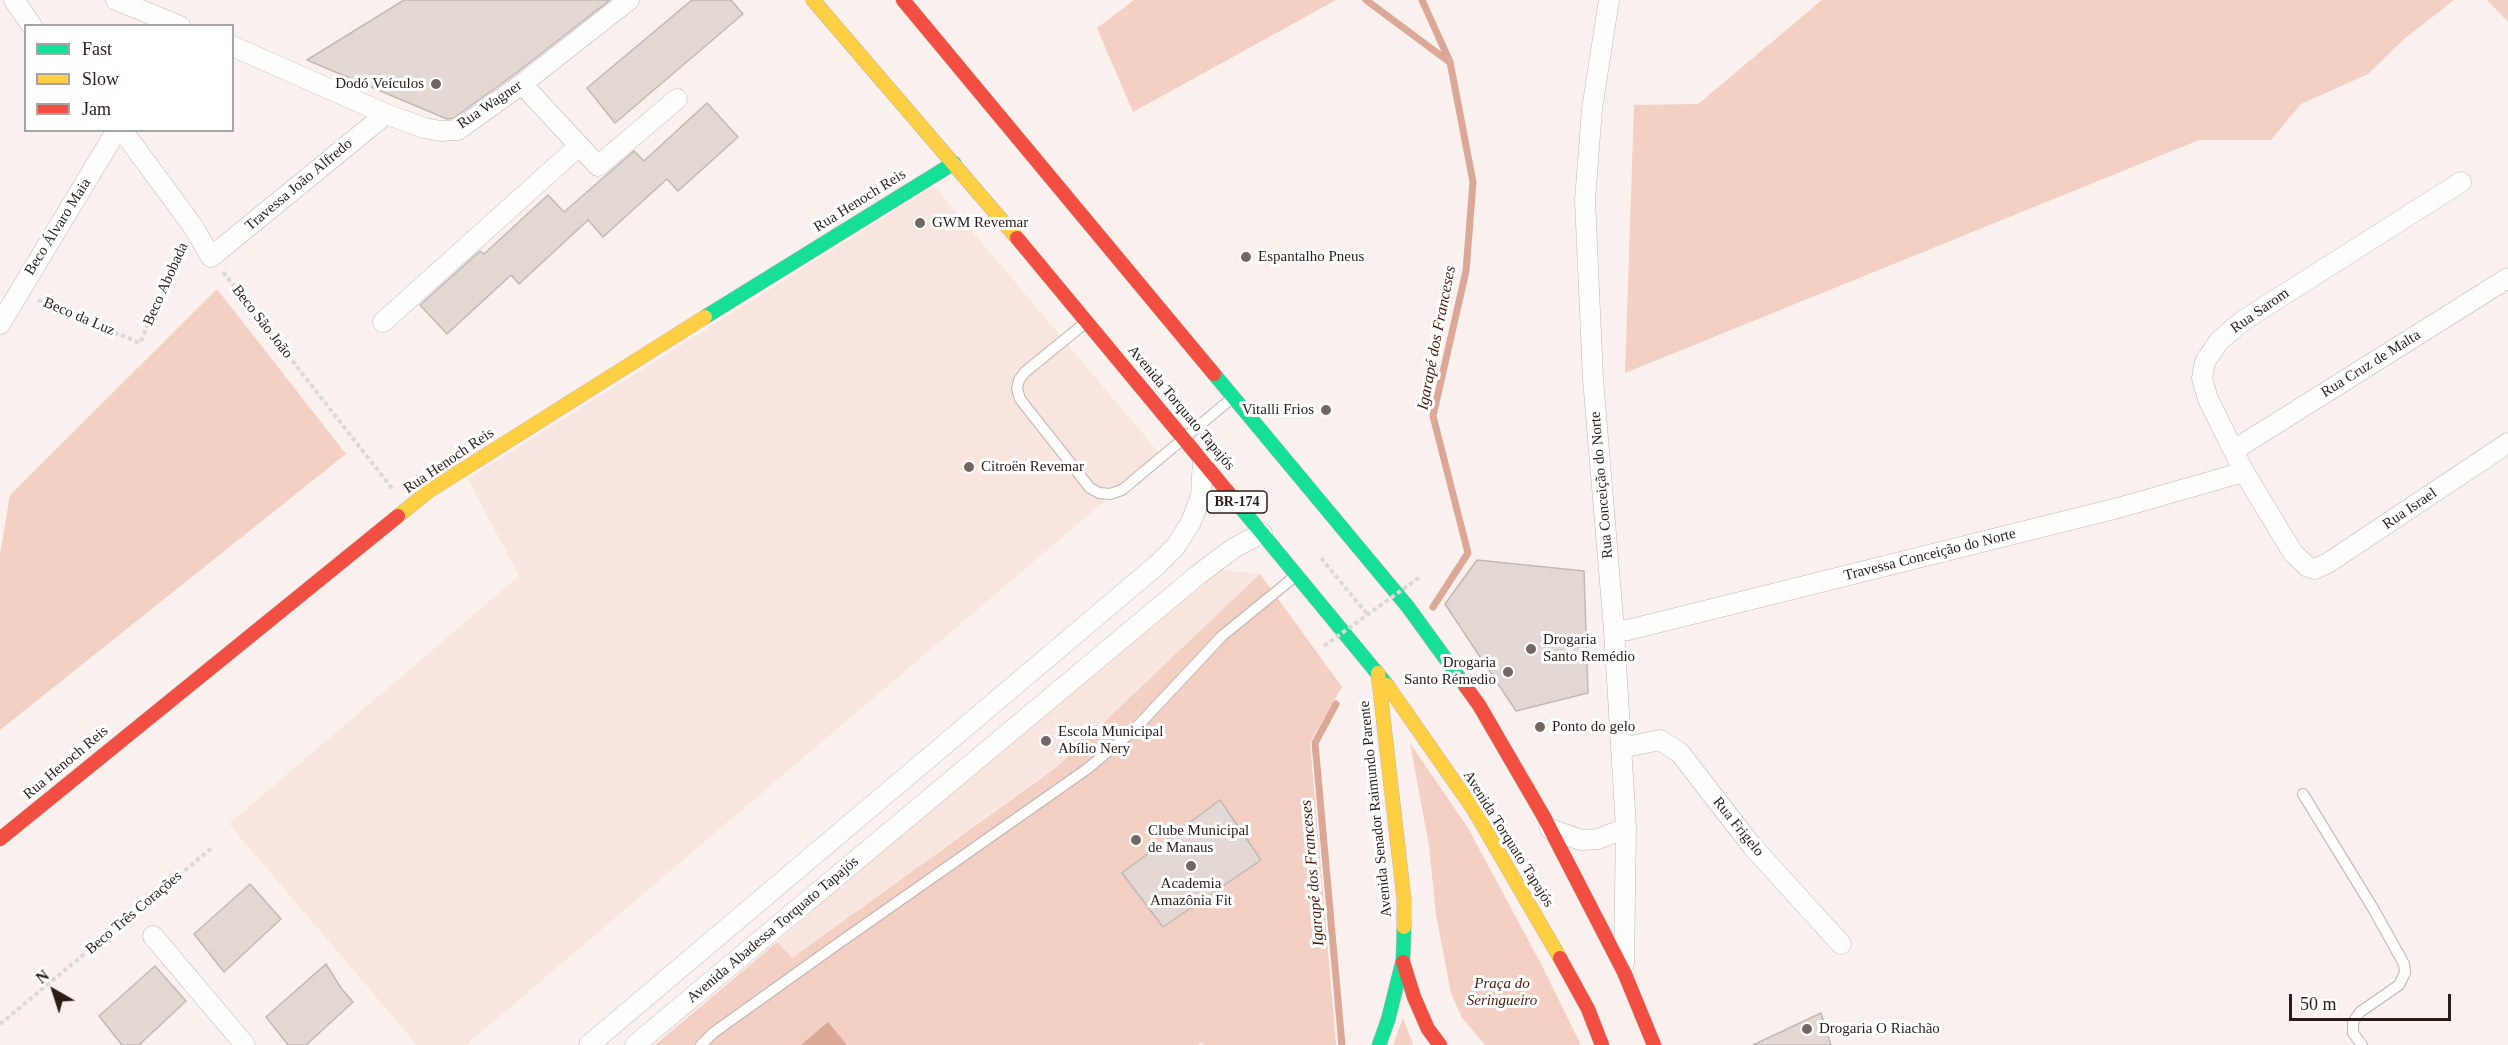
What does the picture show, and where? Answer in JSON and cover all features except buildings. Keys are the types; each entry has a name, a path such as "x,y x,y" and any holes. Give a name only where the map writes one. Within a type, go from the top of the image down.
{"main road":[{"name":"Avenida Torquato Tapajós","path":"813,0 954,163 1203,460 1378,674 1474,810 1550,939 1588,1009 1602,1045"},
{"path":"903,0 1407,607 1473,696 1550,829 1624,972 1654,1045"},
{"name":"Rua Henoch Reis","path":"0,839 429,492 565,404 954,163"},
{"name":"Avenida Senador Raimundo Parente","path":"1378,674 1404,899 1403,960 1388,1020 1379,1045"},
{"path":"1403,960 1418,1008 1428,1029 1440,1045"}],"street":[{"path":"14,0 31,24"},
{"path":"116,0 175,24"},
{"name":"Rua Wagner","path":"234,47 386,114 424,128 441,131 458,130 522,84 629,0"},
{"name":"Rua Conceição do Norte","path":"1609,0 1592,109 1585,200 1593,379 1614,630 1626,828 1624,972"},
{"path":"522,84 598,166 677,99"},
{"name":"Travessa João Alfredo","path":"211,257 386,114"},
{"name":"Beco Álvaro Maia","path":"0,324 116,132"},
{"path":"123,132 192,225 211,257"},
{"path":"383,322 579,146"},
{"name":"Rua Sarom","path":"2308,567 2293,553 2244,472 2208,399 2202,378 2205,362 2219,341 2244,320 2461,182"},
{"name":"Rua Cruz de Malta","path":"2234,450 2508,278"},
{"name":"Rua Israel","path":"2308,567 2315,568 2328,563 2508,443"},
{"name":"Avenida Abadessa Torquato Tapajós","path":"589,1045 1157,565 1176,546 1191,522 1201,496 1203,460"},
{"name":"Travessa Conceição do Norte","path":"1614,630 1628,630 2118,508 2244,472"},
{"name":"Avenida Abadessa Torquato Tapajós","path":"635,1045 1199,574 1234,548 1262,533"},
{"path":"1048,657 1071,681"},
{"name":"Rua Frigelo","path":"1621,748 1660,740 1680,753 1752,846 1841,944"},
{"name":"Avenida Abadessa Torquato Tapajós","path":"853,822 874,846"},
{"path":"1550,829 1581,840 1598,839 1626,828"},
{"path":"153,936 244,1045"},
{"name":"Avenida Abadessa Torquato Tapajós","path":"652,992 672,1014"}],"lane":[{"path":"1086,322 1025,372 1019,380 1017,389 1020,399 1090,488 1099,494 1110,494 1122,490 1233,397"},
{"path":"700,1045 713,1033 829,950 1087,769 1133,731 1222,636 1296,576"},
{"path":"2303,794 2404,964 2405,973 2399,985 2360,1012 2353,1022 2353,1033 2362,1045"}],"path":[{"name":"Beco Abobada","path":"140,343 192,225"},
{"name":"Beco São João","path":"211,257 408,509"},
{"name":"Beco da Luz","path":"18,291 140,343"},
{"path":"1321,558 1368,615"},
{"path":"1324,646 1420,578"},
{"name":"Beco Três Corações","path":"0,1024 213,847"}],"shaded area":[{"path":"934,186 1160,454 466,1045 417,1045 229,824 519,576 468,479"},
{"name":"Escola Municipal Abílio Nery","path":"1204,568 1260,574 1114,716 1058,765 792,958 777,942"},
{"path":"828,1022 847,1045 801,1045"}],"green space":[{"path":"1134,0 1336,0 1133,112 1097,28"},
{"path":"1822,0 2454,0 2404,39 2368,74 2301,104 2271,140 2199,140 1625,373 1634,105 1698,104"},
{"path":"2487,0 2508,0 2508,22"},
{"path":"217,289 346,454 0,730 0,555 10,495"},
{"name":"Clube Municipal de Manaus","path":"1260,574 1342,687 1310,742 1336,1045 1203,1045 1201,1042 1198,1045 655,1045 777,942 792,958 1058,766"},
{"name":"Praça do Seringueiro","path":"1410,743 1468,828 1541,964 1581,1045 1485,1045 1462,1018 1451,993 1436,915 1429,846"},
{"path":"1403,1018 1413,1045 1393,1045"}],"waterway":[{"path":"1366,0 1448,61"},
{"name":"Igarapé dos Franceses","path":"1422,0 1450,62 1473,182 1466,271 1433,416 1468,553 1433,607"},
{"name":"Igarapé dos Franceses","path":"1336,704 1315,743 1342,1045"}],"traffic: fast":[{"path":"705,317 954,163"},
{"path":"1214,374 1408,607 1466,687"},
{"path":"1237,503 1387,685"},
{"path":"1379,1045 1388,1020 1403,960 1404,927"}],"traffic: slow":[{"path":"813,0 1017,238"},
{"path":"398,516 429,491 705,317"},
{"path":"1378,673 1404,899 1404,927"},
{"path":"1387,685 1474,810 1560,958"}],"traffic: jam":[{"path":"903,0 1214,374"},
{"path":"1017,238 1237,503"},
{"path":"0,839 398,516"},
{"path":"1466,687 1479,705 1544,817 1624,972 1654,1045"},
{"path":"1560,958 1588,1009 1602,1045"},
{"path":"1403,962 1414,997 1428,1029 1440,1045"}],"place":[{"name":"Dodó Veículos","path":"436,84"},
{"name":"GWM Revemar","path":"920,223"},
{"name":"Espantalho Pneus","path":"1246,257"},
{"name":"Vitalli Frios","path":"1326,410"},
{"name":"Citroën Revemar","path":"969,467"},
{"name":"Drogaria Santo Remédio","path":"1531,649"},
{"name":"Drogaria Santo Rémedio","path":"1508,672"},
{"name":"Ponto do gelo","path":"1540,727"},
{"name":"Escola Municipal Abílio Nery","path":"1046,741"},
{"name":"Clube Municipal de Manaus","path":"1136,840"},
{"name":"Academia Amazônia Fit","path":"1191,866"},
{"name":"Drogaria O Riachão","path":"1807,1029"}]}
